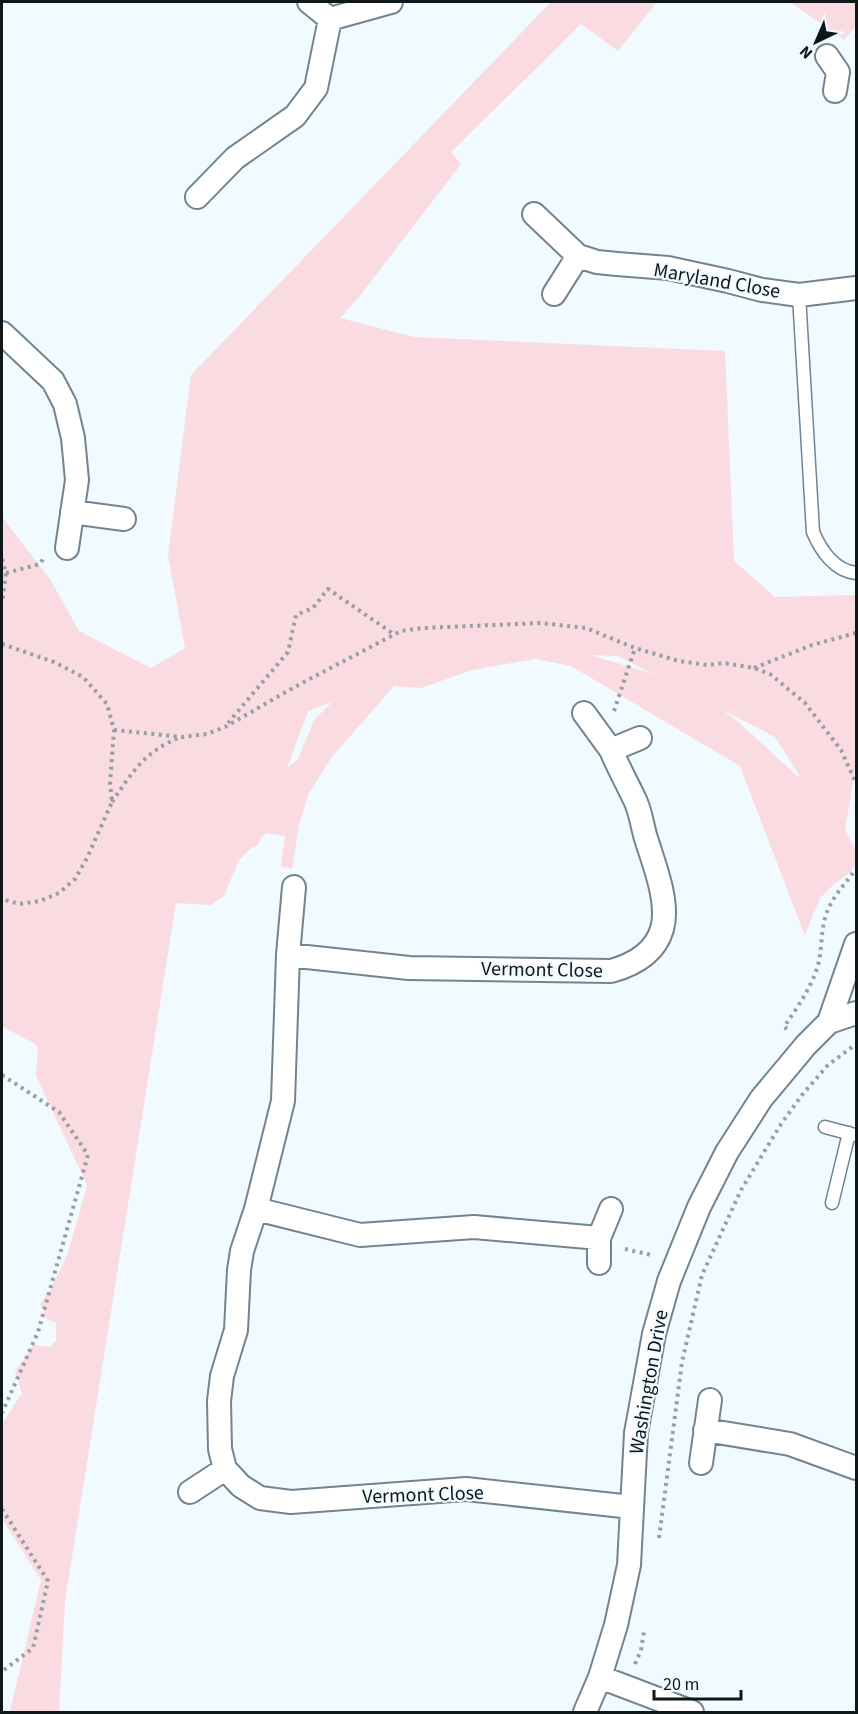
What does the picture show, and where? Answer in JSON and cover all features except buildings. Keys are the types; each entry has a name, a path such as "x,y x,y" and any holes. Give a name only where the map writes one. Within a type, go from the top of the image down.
{"street":[{"path":"309,2 330,20"},
{"path":"330,20 391,2"},
{"path":"197,197 235,158 295,116 316,88 330,20"},
{"path":"534,214 578,256 554,294"},
{"name":"Maryland Close","path":"578,256 597,262 668,268 762,290 799,295 856,288"},
{"path":"2,333 53,381 65,404 73,438 77,480 67,548"},
{"path":"72,512 124,519"},
{"name":"Vermont Close","path":"288,955 409,968 611,971 627,967 641,958 655,944 662,930 664,914 661,890 636,801 608,745 584,713"},
{"path":"608,745 640,738"},
{"path":"190,1492 225,1468 220,1449 219,1401 222,1376 236,1330 242,1251 256,1209 283,1101 288,955 294,887"},
{"name":"Washington Drive","path":"829,1022 856,944"},
{"name":"Washington Drive","path":"585,1713 600,1677 616,1625 629,1565 636,1433 654,1334 669,1281 699,1207 727,1152 761,1099 806,1045 829,1022 856,1012"},
{"path":"256,1209 360,1235 474,1227 599,1238"},
{"path":"599,1263 599,1238 611,1209"},
{"path":"701,1463 710,1400"},
{"path":"705,1430 790,1444 856,1468"},
{"name":"Vermont Close","path":"225,1468 241,1486 260,1498 291,1502 466,1489 632,1507"},
{"path":"600,1677 692,1713"}],"lane":[{"path":"799,295 813,532 818,545 828,557 839,567 856,573"},
{"path":"825,1128 853,1134 832,1203"}],"path":[{"path":"6,573 40,564 51,544 67,548"},
{"path":"2,559 6,573 2,603"},
{"path":"225,727 288,652 296,615 313,608 328,589 395,634"},
{"path":"114,730 182,737 207,734 225,727 300,684 401,631 541,623 586,628 635,648 679,661 707,665 724,663 754,668 770,674 805,703 841,750 856,783"},
{"path":"754,668 812,645 856,633"},
{"path":"2,644 54,662 83,677 107,704 114,730 110,784 112,802"},
{"path":"608,745 635,648"},
{"path":"2,899 19,904 40,901 59,893 75,879 112,802 137,767 151,753 182,737"},
{"path":"784,1027 803,1000 814,978 826,914 856,869"},
{"path":"657,1549 682,1362 702,1275 741,1190 781,1124 801,1095 828,1065 856,1044"},
{"path":"2,1075 59,1112 88,1155 38,1332 2,1413"},
{"path":"2,1509 48,1581 33,1648 4,1670"},
{"path":"641,1650 644,1628"}],"shaded area":[{"path":"551,2 657,2 618,51 581,24 451,152 461,164 359,297 340,318 414,337 725,351 734,561 775,597 856,595 856,764 845,830 856,851 856,862 851,872 821,897 805,936 740,766 571,666 535,659 472,670 421,688 394,686 331,758 308,795 299,825 292,869 281,866 285,836 266,833 258,845 251,848 239,860 224,896 211,905 176,903 65,1601 59,1712 10,1712 41,1580 2,1519 2,1424 22,1393 15,1372 33,1345 50,1347 56,1341 56,1323 47,1319 40,1304 51,1289 68,1253 87,1185 36,1076 38,1046 2,1026 2,517 50,579 79,631 151,668 185,648 168,555 191,375","holes":["590,655 618,656 653,674","332,702 314,720 298,759 287,768 308,711","721,709 775,737 800,776 796,775"]},
{"path":"790,2 856,2 856,26 844,40"}]}
